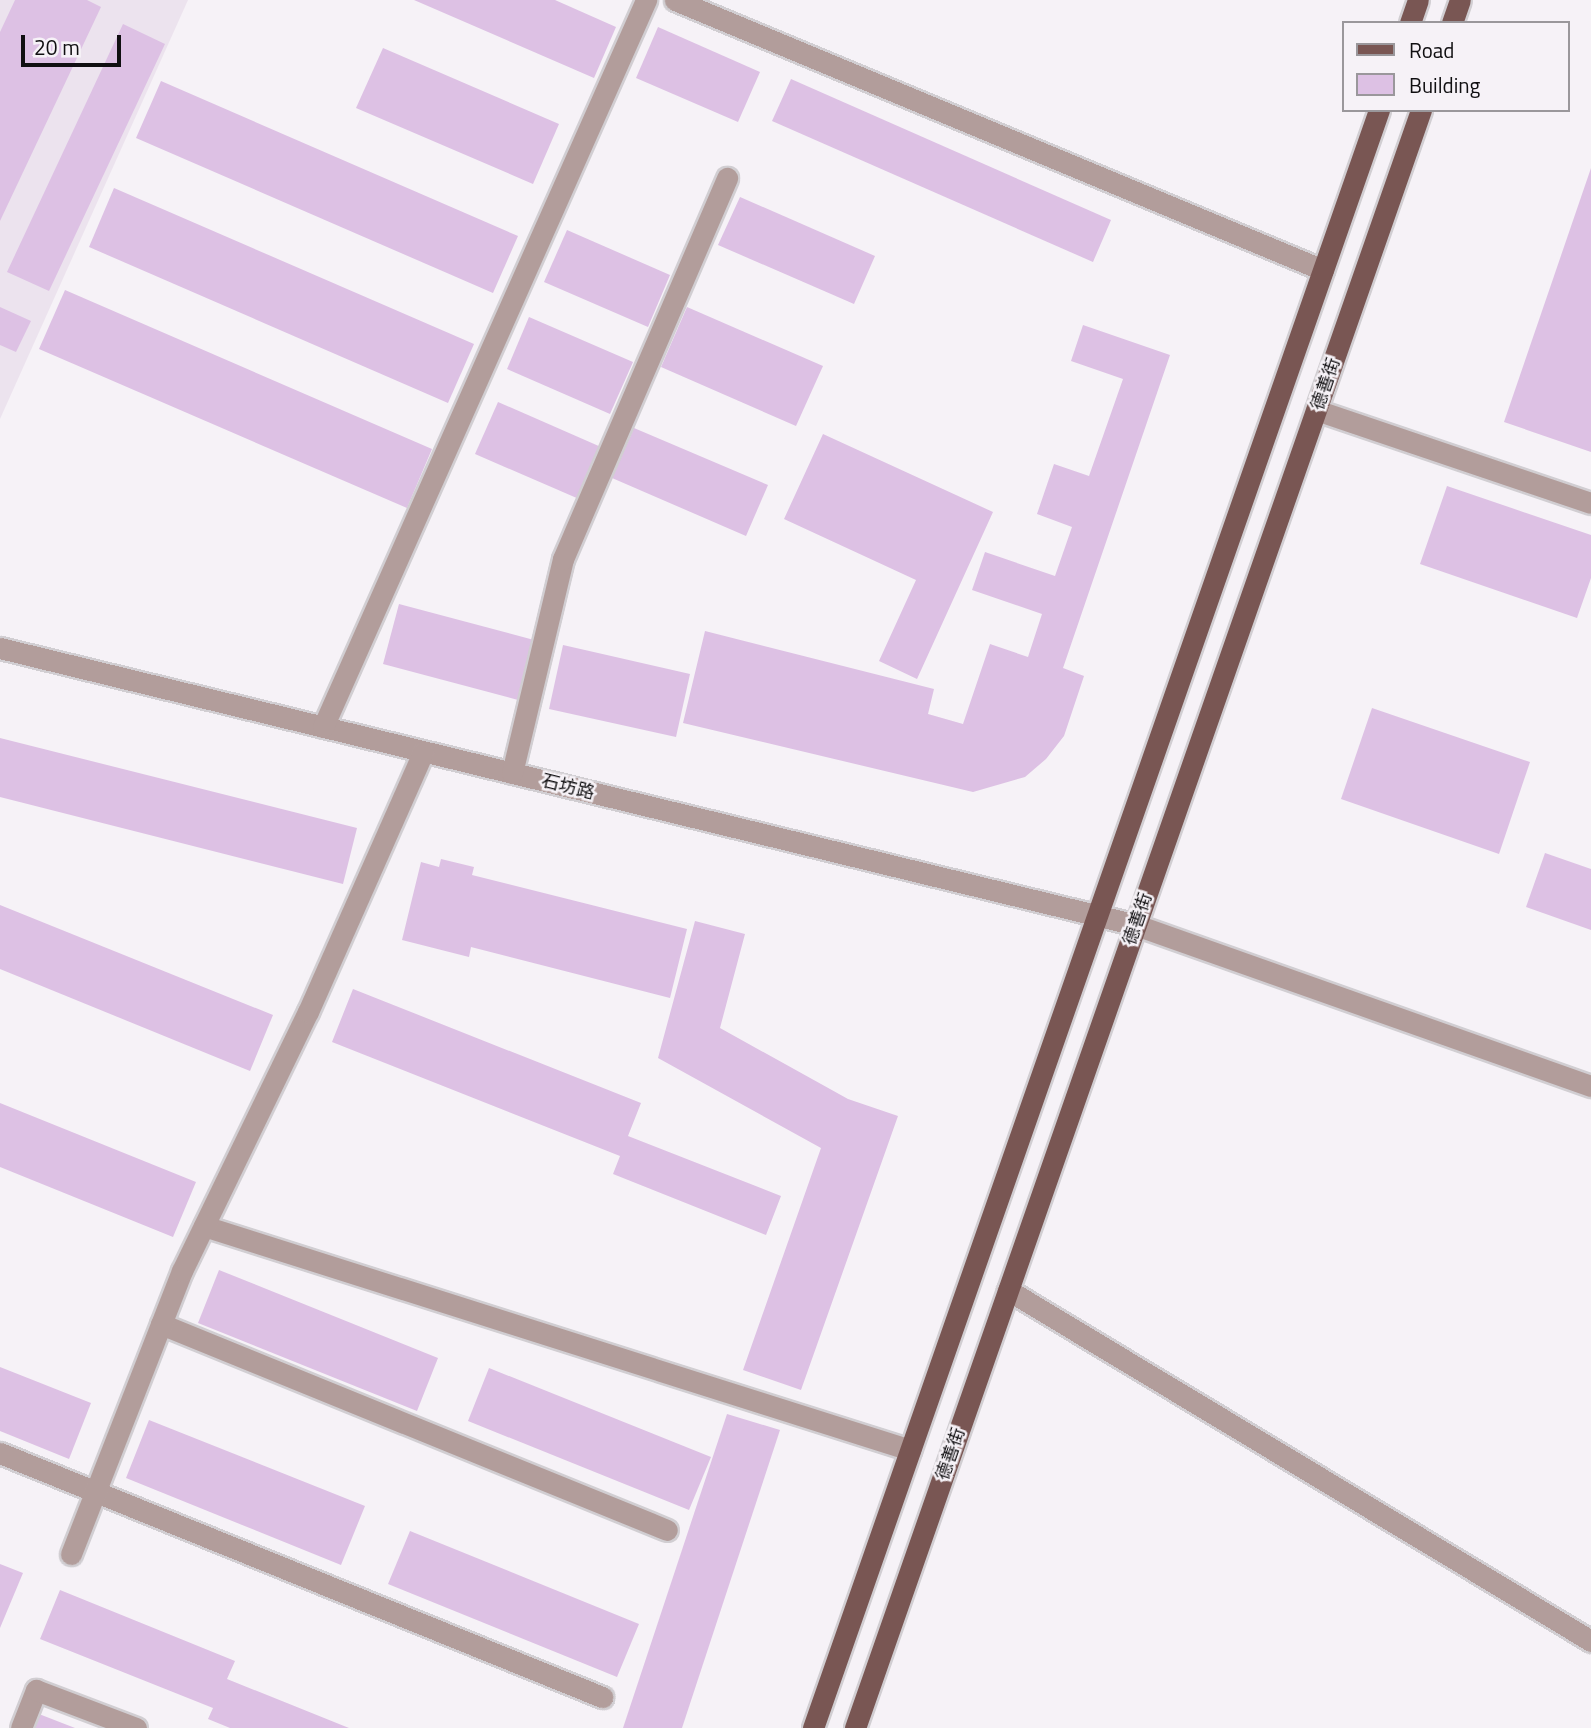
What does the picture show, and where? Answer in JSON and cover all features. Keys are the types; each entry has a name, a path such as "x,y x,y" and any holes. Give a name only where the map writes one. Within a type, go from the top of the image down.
{"main road":[{"path":"1411,21 1418,0"},
{"path":"1453,21 1460,0"},
{"path":"813,1728 1378,112"},
{"name":"德善街","path":"855,1728 1420,112"}],"street":[{"path":"323,727 646,0"},
{"path":"676,0 1323,270"},
{"path":"512,773 562,559 727,178"},
{"path":"1317,410 1591,503"},
{"name":"石坊路","path":"0,648 1136,925 1591,1086"},
{"path":"71,1554 161,1324 204,1226 308,1012 423,752"},
{"path":"204,1226 910,1450"},
{"path":"1008,1290 1591,1641"},
{"path":"161,1324 667,1530"},
{"path":"0,1452 602,1697"},
{"path":"21,1728 36,1690 136,1728"}],"shaded area":[{"path":"0,0 188,0 0,419"}],"building":[{"path":"15,0 87,0 101,7 0,221 0,32"},
{"path":"414,0 555,0 616,27 594,78"},
{"path":"123,24 165,44 49,291 7,272"},
{"path":"658,27 760,72 738,122 636,78"},
{"path":"383,48 559,124 533,184 356,108"},
{"path":"791,79 1111,220 1093,262 772,121"},
{"path":"161,81 518,236 493,293 136,138"},
{"path":"1591,168 1591,452 1504,422"},
{"path":"114,188 474,344 448,403 89,247"},
{"path":"740,197 875,256 854,304 718,245"},
{"path":"567,230 670,275 648,327 544,282"},
{"path":"65,290 432,449 407,508 39,349"},
{"path":"0,307 31,321 16,352 0,345"},
{"path":"687,307 823,366 796,426 661,367"},
{"path":"529,317 633,362 610,414 507,369"},
{"path":"1083,325 1170,355 1063,668 1084,676 1064,736 1046,759 1025,777 973,792 683,723 705,631 934,689 928,714 963,724 990,644 1028,657 1042,614 972,590 985,552 1055,576 1072,527 1037,514 1054,464 1089,476 1123,379 1071,361"},
{"path":"498,402 601,447 579,499 475,454"},
{"path":"634,428 768,485 746,536 612,478"},
{"path":"823,434 993,512 917,679 879,661 916,580 784,519"},
{"path":"1447,486 1591,535 1591,578 1577,618 1420,564"},
{"path":"399,604 534,640 518,700 383,664"},
{"path":"563,645 690,674 676,737 549,709"},
{"path":"1372,708 1530,762 1499,854 1341,799"},
{"path":"0,738 357,828 343,884 0,797"},
{"path":"1545,853 1591,869 1591,930 1526,907"},
{"path":"441,859 474,867 472,875 687,929 670,998 471,947 469,957 402,940 421,862 439,867"},
{"path":"0,905 273,1015 250,1071 0,969"},
{"path":"695,921 745,934 720,1028 848,1099 898,1116 801,1390 743,1370 821,1148 658,1058"},
{"path":"353,989 641,1103 628,1136 781,1196 766,1235 613,1174 620,1156 332,1042"},
{"path":"0,1103 196,1182 173,1237 0,1167"},
{"path":"219,1270 438,1358 417,1411 198,1323"},
{"path":"0,1367 91,1403 69,1459 0,1431"},
{"path":"489,1368 711,1457 689,1510 468,1421"},
{"path":"727,1414 780,1430 682,1728 623,1728"},
{"path":"149,1420 365,1506 341,1565 126,1478"},
{"path":"410,1531 639,1624 617,1677 388,1584"},
{"path":"0,1564 23,1573 0,1628"},
{"path":"60,1590 235,1661 227,1679 349,1728 230,1728 208,1719 213,1708 40,1639"},
{"path":"39,1714 75,1728 34,1728"}]}
